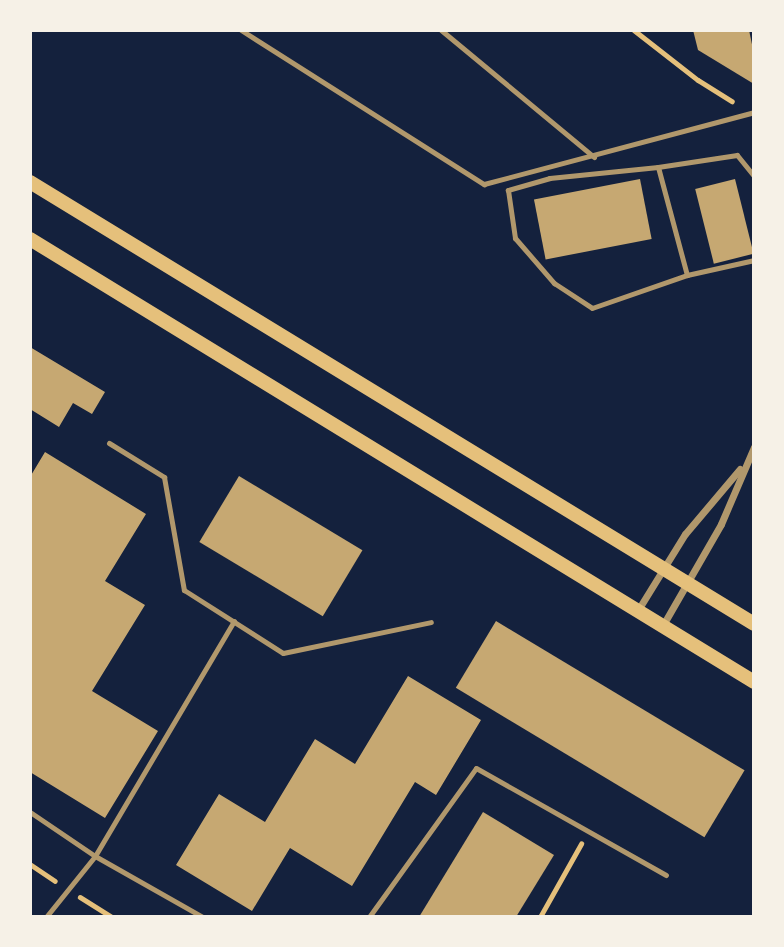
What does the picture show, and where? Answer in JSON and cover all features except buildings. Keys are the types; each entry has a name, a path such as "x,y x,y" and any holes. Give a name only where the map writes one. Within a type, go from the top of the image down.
{"main road":[{"path":"30,182 754,624"},
{"path":"30,239 754,682"}],"street":[{"path":"663,625 721,524 754,447"},
{"path":"638,610 703,511 745,463"}],"lane":[{"path":"241,30 484,184 594,157 752,112"},
{"path":"441,30 594,157"},
{"path":"754,176 737,155 658,167 550,178 508,190 515,238 554,283 592,309 687,275 754,260"},
{"path":"658,167 687,275"},
{"path":"109,443 164,477 184,590 283,653 431,622"},
{"path":"46,917 95,856 234,621"},
{"path":"369,917 476,768 666,874"},
{"path":"30,812 95,856 203,917"}],"path":[{"path":"634,30 698,80 752,112"},
{"path":"540,917 589,831"},
{"path":"30,864 112,917"}]}
